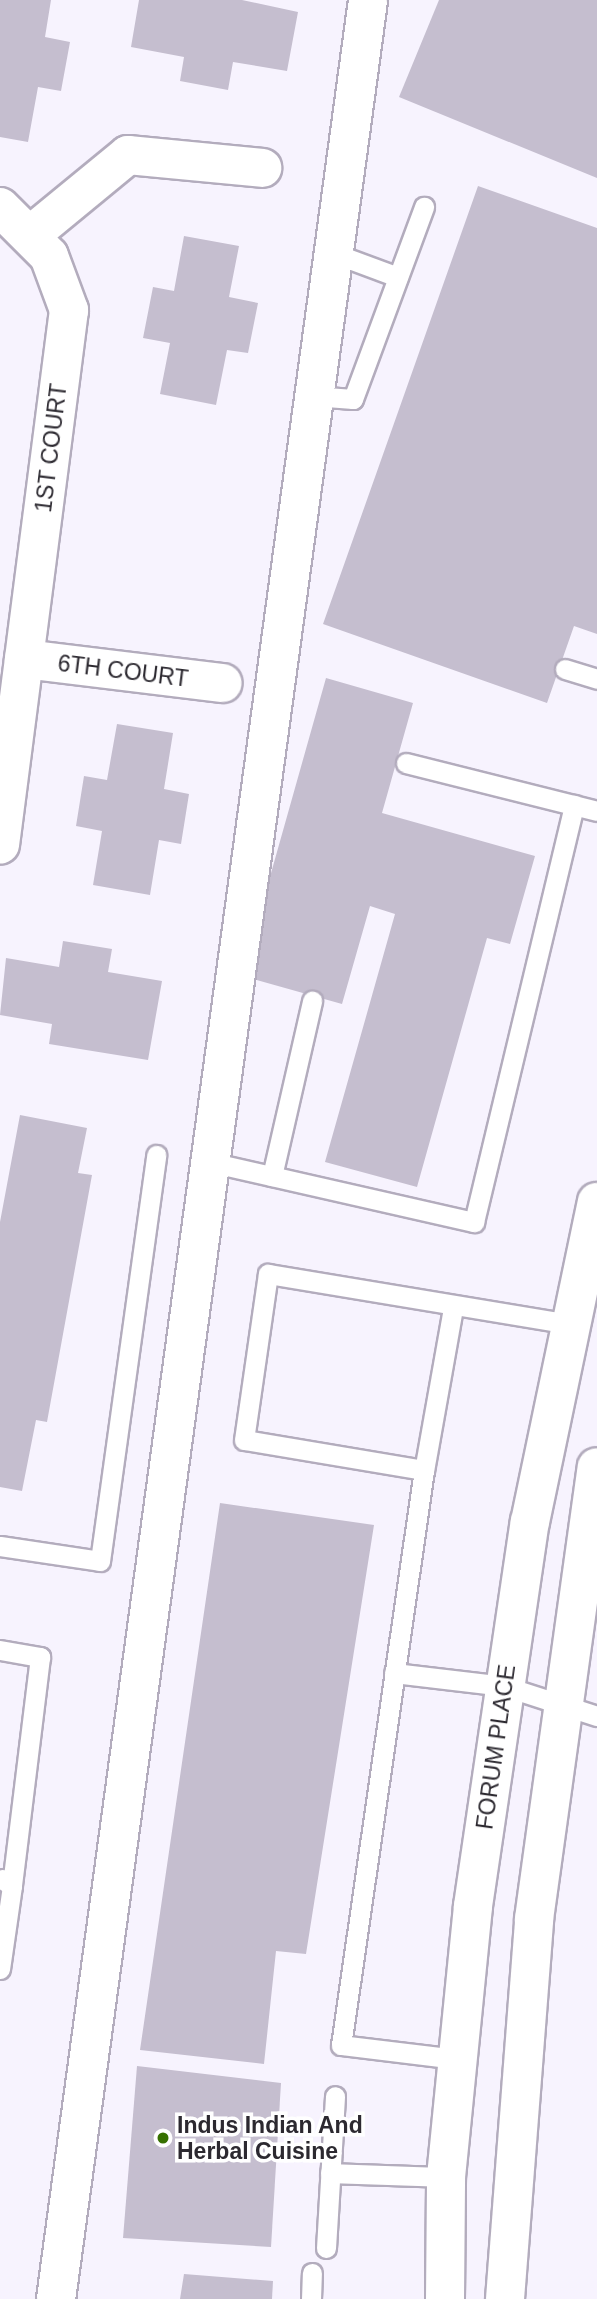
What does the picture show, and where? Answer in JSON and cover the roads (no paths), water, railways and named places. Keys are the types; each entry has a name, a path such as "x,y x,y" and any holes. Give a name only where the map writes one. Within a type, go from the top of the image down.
{"street":[{"path":"56,2299 368,0"},
{"path":"33,233 128,155 262,169"},
{"name":"1ST COURT","path":"0,207 33,233 62,282 69,310 24,659 8,712 0,845"},
{"name":"6TH COURT","path":"24,659 223,683"},
{"name":"FORUM PLACE","path":"445,2299 446,2177 457,2059 504,1686 569,1324 597,1202"},
{"path":"506,2299 533,1933 560,1700 586,1612 597,1467"}],"lane":[{"path":"313,396 353,399 424,207"},
{"path":"333,253 398,277"},
{"path":"565,669 597,679"},
{"path":"406,763 597,811"},
{"path":"211,1162 474,1222 574,805"},
{"path":"272,1176 312,1001"},
{"path":"0,1546 100,1561 156,1155"},
{"path":"424,1470 244,1440 268,1274 453,1308 569,1324"},
{"path":"453,1308 424,1470 341,2045 457,2059"},
{"path":"0,1650 40,1657 6,1882 0,1969"},
{"path":"394,1673 504,1686 560,1700 597,1716"},
{"path":"326,2248 335,2096"},
{"path":"330,2173 446,2177"},
{"path":"311,2299 312,2273"}],"place":[{"name":"Indus Indian And Herbal Cuisine","path":"163,2138"}]}
